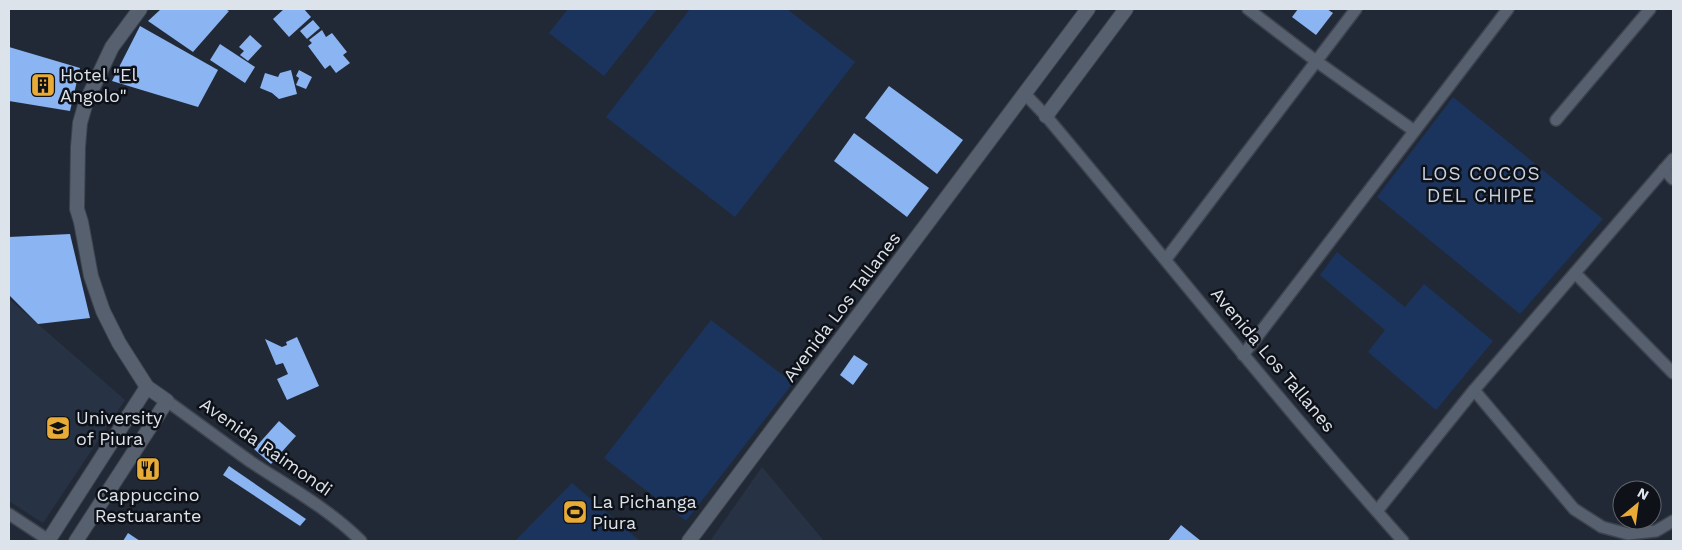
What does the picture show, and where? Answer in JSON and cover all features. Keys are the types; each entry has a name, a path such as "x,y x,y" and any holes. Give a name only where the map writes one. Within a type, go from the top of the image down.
{"street":[{"path":"9,514 49,541 147,386 119,343 90,276 81,222 77,210 80,123 86,102 112,47 140,9"},
{"name":"Avenida Los Tallanes","path":"689,541 1088,9"},
{"path":"1046,116 1126,9"},
{"path":"1248,9 1316,62 1413,130"},
{"path":"1166,259 1356,9"},
{"path":"1243,355 1413,130 1508,9"},
{"path":"1556,120 1650,9"},
{"name":"Avenida Los Tallanes","path":"1024,94 1046,116 1166,259 1243,355 1403,541"},
{"path":"1377,512 1474,390 1673,159"},
{"path":"1664,170 1673,179"},
{"path":"1575,273 1673,372"},
{"name":"Avenida Raimondi","path":"147,386 250,461 316,505 350,530 361,541"},
{"path":"1474,390 1574,509 1602,528 1628,534 1656,531 1673,521"},
{"path":"76,541 167,401"}],"shaded area":[{"path":"568,9 657,9 604,76 549,33"},
{"path":"690,9 787,9 855,62 735,217 606,117"},
{"path":"1453,97 1603,219 1520,314 1377,197"},
{"path":"1337,252 1405,307 1424,284 1493,341 1436,410 1368,352 1385,330 1320,275"},
{"name":"University of Piura","path":"9,299 125,400 43,523 9,501"},
{"path":"711,320 793,383 686,521 604,458"},
{"path":"762,467 824,541 710,541"},
{"name":"La Pichanga Piura","path":"572,483 640,541 515,541"}],"building":[{"path":"161,9 225,9 229,11 193,52 148,21"},
{"path":"284,9 304,9 311,17 289,37 273,19"},
{"path":"1298,9 1327,9 1333,13 1316,35 1292,17"},
{"path":"313,20 320,28 307,39 300,31"},
{"path":"140,26 218,70 198,107 112,81"},
{"path":"322,30 326,37 332,33 347,52 343,55 350,63 336,73 330,65 325,69 308,46 312,43 309,40"},
{"path":"250,35 262,46 248,61 240,55 244,51 239,47"},
{"path":"220,44 255,67 245,83 210,60"},
{"name":"Hotel \"El Angolo\"","path":"9,47 80,68 70,111 9,101"},
{"path":"291,70 297,94 279,99 272,93 260,88 265,73 278,77 280,73"},
{"path":"299,70 312,77 306,89 296,85 299,78 296,76"},
{"path":"889,86 963,140 937,174 865,118"},
{"path":"854,133 929,188 907,217 834,161"},
{"path":"70,234 90,318 38,324 9,295 9,237"},
{"path":"297,337 319,386 287,400 277,379 288,374 283,363 276,365 265,339 282,347 287,345 286,342"},
{"path":"854,355 868,364 853,385 840,375"},
{"path":"279,421 296,436 271,464 254,449"},
{"path":"229,466 306,519 300,526 223,475"},
{"path":"1181,525 1201,541 1168,541"},
{"path":"128,533 140,541 123,541"}],"place":[{"name":"Hotel \"El Angolo\"","path":"43,85"},
{"name":"University of Piura","path":"58,428"},
{"name":"Cappuccino Restuarante","path":"148,469"},
{"name":"La Pichanga Piura","path":"575,512"}],"district":[{"name":"LOS COCOS DEL CHIPE","path":"1481,184"}]}
